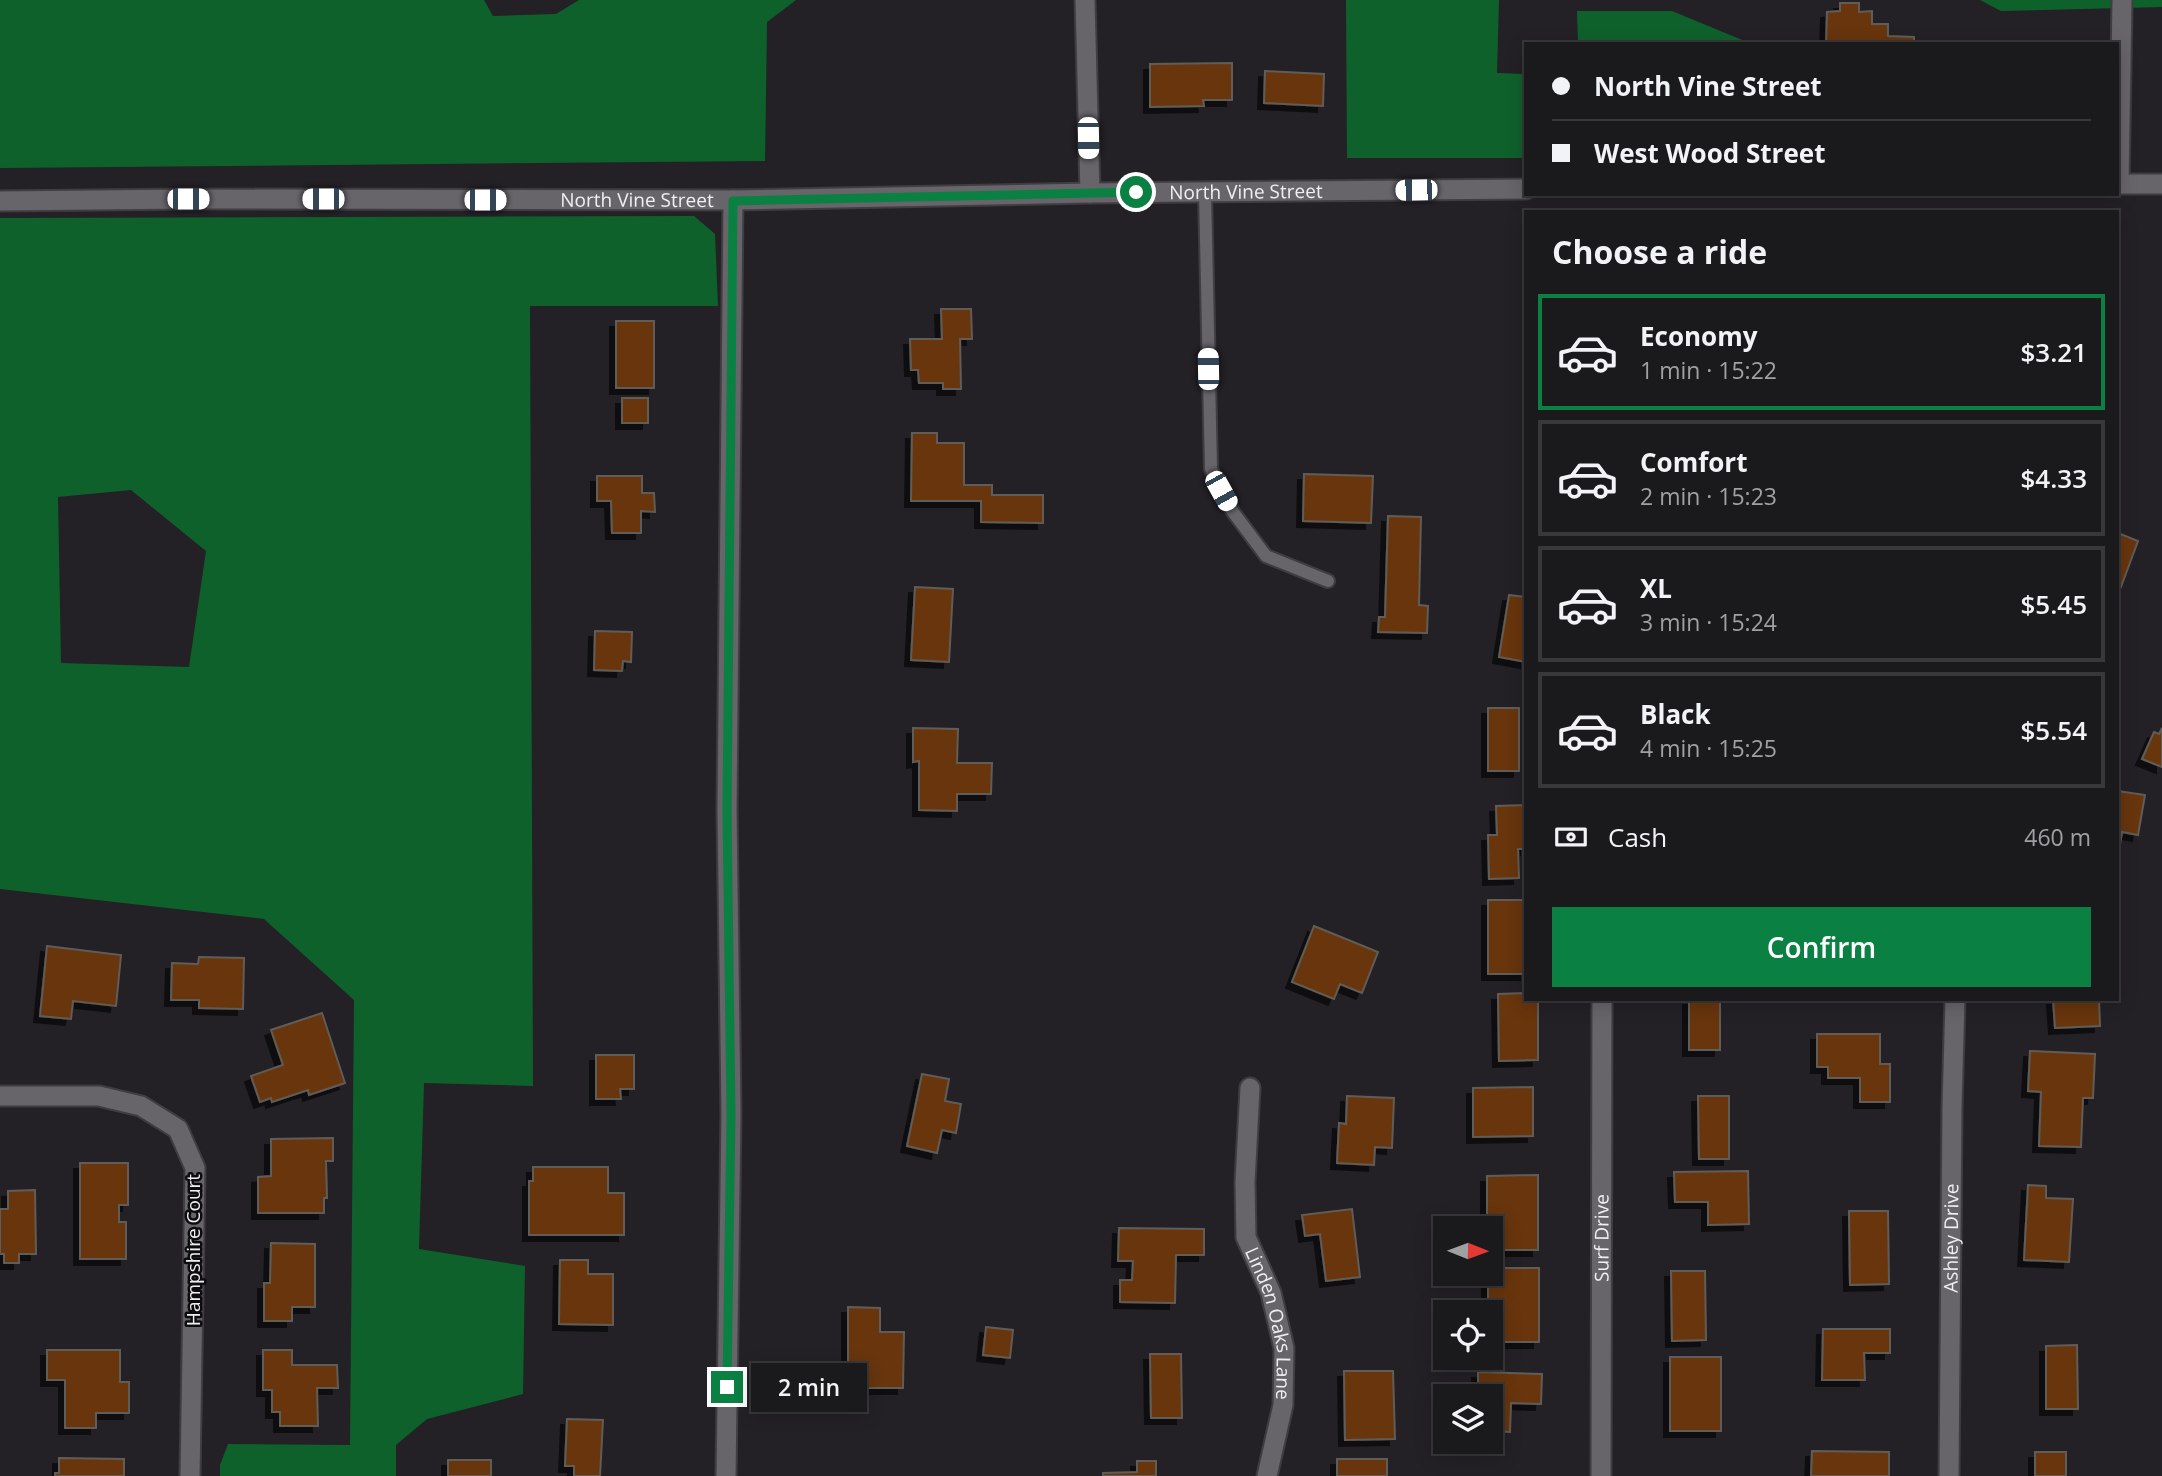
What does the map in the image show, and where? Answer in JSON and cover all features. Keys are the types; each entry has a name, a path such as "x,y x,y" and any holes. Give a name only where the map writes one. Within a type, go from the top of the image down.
{"street":[{"path":"1085,0 1090,193"},
{"path":"2119,138 2122,1"},
{"path":"2119,184 2162,184"},
{"name":"North Vine Street","path":"0,201 733,201 1090,193 1524,189"},
{"path":"726,1476 731,1114 727,810 733,201"},
{"name":"Surf Drive","path":"1601,1476 1602,1001"},
{"name":"Ashley Drive","path":"1949,1476 1955,1001"},
{"name":"Linden Oaks Lane","path":"1250,1088 1245,1182 1246,1237 1271,1293 1284,1348 1283,1405 1268,1476"},
{"name":"Hampshire Court","path":"0,1096 99,1096 141,1106 178,1129 195,1168 190,1476"}],"lane":[{"path":"1205,192 1211,469 1233,512 1266,556 1328,581"}],"green space":[{"path":"0,0 484,0 493,16 556,14 579,0 796,0 767,22 765,161 0,168"},
{"path":"1346,0 1499,0 1497,73 1524,74 1524,158 1347,158"},
{"path":"1980,0 2162,0 2162,7 2001,11"},
{"path":"1577,11 1672,11 1747,42 1578,42"},
{"path":"694,216 715,234 718,306 530,306 533,1086 424,1083 419,1249 525,1266 523,1394 427,1419 396,1445 396,1476 220,1476 220,1465 228,1444 350,1445 354,1000 264,919 0,889 0,218","holes":["131,490 206,551 189,667 61,663 58,497"]}],"building":[{"path":"1840,3 1859,3 1859,12 1872,11 1872,24 1888,24 1888,36 1914,37 1914,42 1826,42 1827,12 1840,11"},
{"path":"1232,63 1232,100 1203,100 1204,106 1150,107 1150,64"},
{"path":"1265,71 1324,74 1323,106 1264,103"},
{"path":"941,309 971,309 972,339 960,339 961,389 943,389 943,383 919,383 918,370 911,370 910,339 942,339"},
{"path":"616,321 654,321 654,388 616,388"},
{"path":"622,398 648,398 648,423 622,423"},
{"path":"912,433 937,433 937,443 964,443 964,485 992,485 992,495 1043,495 1043,523 981,522 981,501 911,501"},
{"path":"1304,474 1373,476 1371,523 1303,521"},
{"path":"597,476 642,476 642,493 654,493 655,512 641,511 641,533 612,533 611,501 597,501"},
{"path":"1388,516 1421,517 1419,605 1428,606 1427,633 1378,632 1379,617 1385,617"},
{"path":"2119,533 2138,541 2121,587 2119,586"},
{"path":"915,587 953,589 949,662 911,660"},
{"path":"1509,595 1524,597 1524,662 1499,657"},
{"path":"595,631 632,632 631,662 623,661 622,671 594,670"},
{"path":"1488,708 1519,708 1519,771 1488,771"},
{"path":"913,728 958,729 957,763 992,763 991,794 957,794 957,811 919,810 919,761 913,762"},
{"path":"2162,728 2162,767 2142,759 2154,732 2159,734"},
{"path":"2119,791 2145,795 2138,835 2122,832 2119,851"},
{"path":"1524,805 1524,849 1518,849 1519,878 1489,879 1488,835 1497,835 1496,806"},
{"path":"1488,900 1524,900 1524,974 1488,974"},
{"path":"1314,926 1378,952 1362,993 1340,984 1334,999 1292,982"},
{"path":"47,946 121,955 116,1006 73,1001 71,1019 40,1016"},
{"path":"199,957 244,958 243,1009 199,1008 199,1000 171,1000 172,963 198,964"},
{"path":"1524,993 1524,1001 1538,1001 1538,1060 1499,1061 1498,994"},
{"path":"1689,1001 1720,1001 1720,1050 1689,1050"},
{"path":"2053,1001 2099,1001 2100,1026 2055,1028"},
{"path":"322,1013 345,1083 309,1095 308,1090 272,1102 271,1098 260,1102 251,1076 283,1065 271,1030"},
{"path":"1817,1034 1880,1034 1880,1064 1890,1064 1890,1102 1860,1102 1860,1078 1828,1078 1828,1067 1817,1067"},
{"path":"2030,1051 2095,1054 2093,1098 2083,1098 2081,1147 2039,1146 2041,1092 2028,1091"},
{"path":"596,1055 634,1055 634,1089 620,1089 621,1099 596,1099"},
{"path":"922,1074 949,1079 945,1101 961,1104 956,1133 942,1130 937,1153 907,1146"},
{"path":"1533,1087 1533,1136 1473,1137 1473,1088"},
{"path":"1347,1096 1394,1098 1392,1148 1375,1147 1374,1165 1337,1163 1339,1123 1346,1124"},
{"path":"1698,1096 1729,1096 1729,1159 1699,1159"},
{"path":"333,1138 333,1161 326,1161 327,1198 324,1198 324,1213 258,1213 258,1177 271,1176 271,1139"},
{"path":"80,1163 128,1163 128,1205 119,1205 119,1222 126,1222 126,1259 80,1259"},
{"path":"533,1167 608,1167 608,1193 624,1193 624,1235 529,1235 529,1181 533,1181"},
{"path":"1748,1171 1749,1224 1708,1225 1708,1202 1675,1202 1674,1172"},
{"path":"1538,1175 1538,1250 1503,1250 1503,1216 1487,1216 1487,1176"},
{"path":"2028,1185 2046,1186 2046,1198 2073,1199 2069,1262 2024,1260"},
{"path":"35,1190 36,1254 19,1254 19,1263 4,1263 4,1254 0,1254 0,1209 8,1209 8,1191"},
{"path":"1352,1209 1360,1277 1326,1281 1320,1234 1305,1236 1302,1215"},
{"path":"1849,1211 1888,1211 1889,1284 1850,1285"},
{"path":"1119,1228 1204,1229 1204,1255 1176,1255 1175,1303 1120,1302 1120,1280 1132,1280 1133,1261 1118,1261"},
{"path":"271,1243 315,1244 315,1307 292,1307 292,1321 264,1321 264,1283 270,1283"},
{"path":"560,1260 588,1260 588,1274 613,1274 613,1325 559,1324"},
{"path":"1503,1268 1539,1268 1539,1342 1503,1342 1503,1300 1488,1300 1488,1286 1503,1286"},
{"path":"1671,1271 1705,1271 1706,1340 1672,1341"},
{"path":"848,1307 880,1308 880,1332 904,1332 903,1388 848,1388"},
{"path":"986,1327 1013,1330 1010,1358 983,1355"},
{"path":"1823,1329 1890,1329 1890,1353 1864,1353 1865,1380 1822,1380"},
{"path":"2077,1345 2078,1409 2046,1409 2046,1346"},
{"path":"47,1350 120,1350 120,1382 129,1382 129,1413 96,1413 96,1428 65,1428 65,1380 47,1380"},
{"path":"263,1350 292,1350 292,1365 337,1365 338,1388 317,1388 318,1426 280,1426 280,1412 272,1412 272,1390 263,1390"},
{"path":"1150,1354 1181,1354 1182,1418 1151,1418"},
{"path":"1670,1357 1721,1357 1721,1431 1670,1431"},
{"path":"1344,1371 1393,1371 1395,1439 1345,1440"},
{"path":"1478,1372 1542,1374 1541,1404 1511,1403 1510,1432 1503,1432 1503,1384 1478,1384"},
{"path":"567,1419 603,1420 600,1476 574,1476 574,1466 565,1466"},
{"path":"1812,1451 1889,1452 1889,1476 1811,1476"},
{"path":"2035,1452 2066,1452 2066,1476 2035,1476"},
{"path":"59,1458 124,1459 124,1476 55,1476 55,1473 59,1473"},
{"path":"1337,1459 1387,1459 1387,1476 1337,1476"},
{"path":"448,1460 491,1460 491,1476 448,1476"},
{"path":"1137,1461 1156,1461 1156,1476 1103,1476 1103,1473 1137,1472"}],"route":[{"path":"727,1387 731,1114 727,810 733,201 1136,192"}]}
